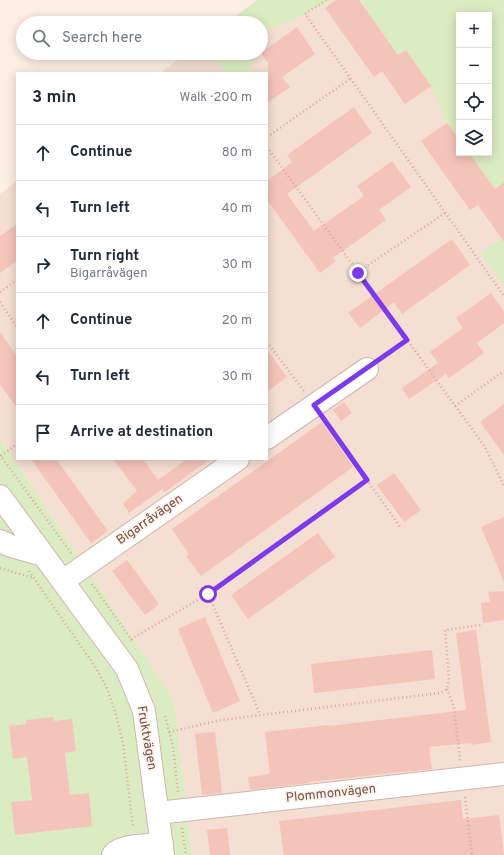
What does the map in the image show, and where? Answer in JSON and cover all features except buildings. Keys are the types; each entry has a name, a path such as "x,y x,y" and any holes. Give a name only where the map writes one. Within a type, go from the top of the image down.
{"street":[{"path":"268,437 367,369"},
{"name":"Bigarråvägen","path":"63,581 237,460"},
{"name":"Fruktvägen","path":"0,496 126,669 144,711 163,849"},
{"path":"6,544 43,555"},
{"name":"Plommonvägen","path":"158,813 504,774"},
{"path":"113,855 115,852 136,847 163,849"}],"path":[{"path":"326,0 305,14 504,296"},
{"path":"268,136 350,79"},
{"path":"268,149 485,447 504,486"},
{"path":"358,273 445,213"},
{"path":"0,292 16,281"},
{"path":"0,302 16,326"},
{"path":"367,369 407,340"},
{"path":"268,343 314,405 401,528"},
{"path":"455,406 504,371"},
{"path":"0,456 16,445"},
{"path":"131,639 208,594 367,480"},
{"path":"6,544 33,578 94,665 106,686 113,705 123,743 136,847"},
{"path":"0,568 33,578"},
{"path":"208,594 260,714"},
{"path":"169,732 221,720 260,714 440,693 447,689 449,680 445,630 480,625"}],"shaded area":[{"path":"257,0 435,0 456,32 456,156 492,156 492,143 504,105 504,855 192,855 174,700 0,438 0,194 16,182 16,460 268,460 268,72 161,72 178,60 268,60 268,16 236,16"}],"green space":[{"path":"257,0 331,0 292,20 268,30 268,16 236,16"},
{"path":"359,0 504,0 504,187 502,184 495,189 471,156 492,156 492,12 456,12 456,135 447,123 431,86 406,50 398,55"},
{"path":"215,60 253,60 253,64 247,72 225,72"},
{"path":"504,236 504,285 503,285 480,253"},
{"path":"0,438 174,700 192,855 0,855"}],"route":[{"path":"208,594 367,480 314,405 407,340 358,273"}]}
